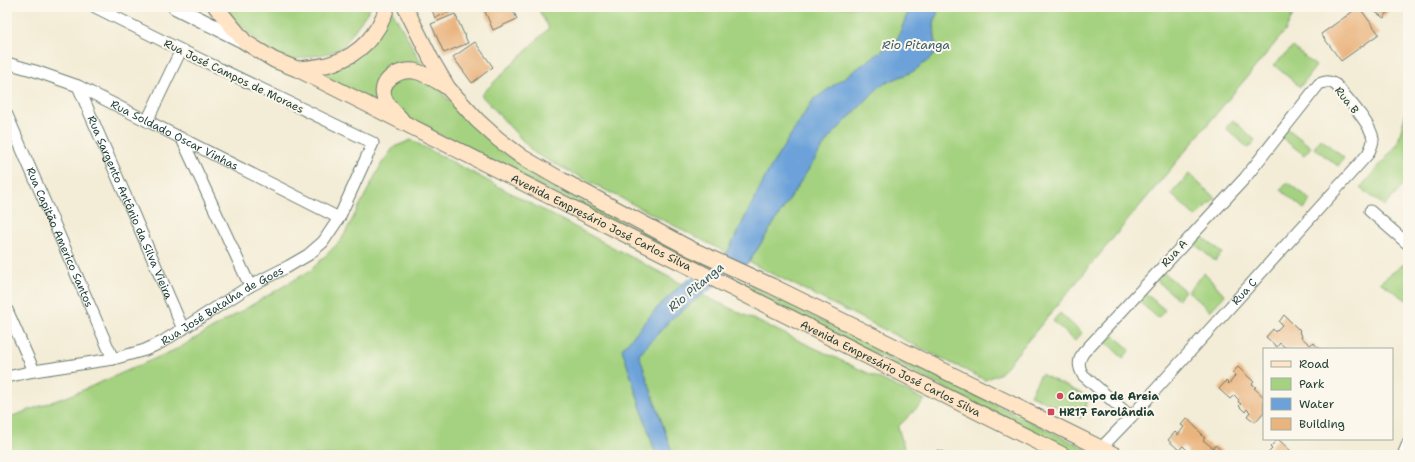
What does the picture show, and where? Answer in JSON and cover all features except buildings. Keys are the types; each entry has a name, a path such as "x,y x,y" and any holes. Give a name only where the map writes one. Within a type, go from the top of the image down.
{"main road":[{"name":"Avenida Empresário José Carlos Silva","path":"216,7 245,42 274,60 297,69 407,126 688,266 764,306 1063,455"},
{"path":"297,69 333,63 345,59 357,51 372,37 379,26 387,7"},
{"name":"Avenida Empresário José Carlos Silva","path":"405,7 431,59 448,88 477,120 498,139 522,156 560,179 691,249 772,286 1115,455"},
{"path":"407,126 391,108 384,97 384,88 387,80 395,74 405,70 415,71 448,88"}],"street":[{"name":"Rua José Campos de Moraes","path":"95,7 373,143"},
{"path":"174,7 245,42"},
{"path":"147,121 181,50"},
{"name":"Rua Soldado Oscar Vinhas","path":"7,63 35,70 78,86 339,218"},
{"name":"Rua B","path":"1319,84 1328,82 1336,85 1370,129"},
{"name":"Rua A","path":"1131,417 1082,374 1079,360 1083,353 1245,178 1319,84"},
{"name":"Rua Sargento Antônio da Silva Vieira","path":"78,86 183,329"},
{"name":"Rua Capitão Americo Santos","path":"7,115 113,359"},
{"name":"Rua C","path":"1101,448 1131,417 1368,154 1373,139 1370,129"},
{"path":"182,139 250,286"},
{"name":"Rua José Batalha de Goes","path":"7,377 34,371 113,359 145,350 162,342 250,286 308,255 323,242 339,218 373,143"},
{"path":"1370,211 1408,244"},
{"path":"7,310 34,371"},
{"path":"1402,455 1408,443"}],"green space":[{"path":"224,7 371,7 342,48 329,53 292,60 265,49"},
{"path":"390,7 433,84 492,143 540,180 695,259 1099,455 1080,455 315,72 354,56"},
{"path":"537,7 910,7 897,40 813,100 770,168 727,253 534,153 481,95 549,28"},
{"path":"939,7 1296,7 1286,30 1001,373 985,380 749,262 828,139 881,85 914,71 936,54 934,23"},
{"path":"1293,47 1316,66 1300,87 1274,65"},
{"path":"1408,105 1408,180 1385,206 1360,188 1397,145"},
{"path":"1233,120 1255,140 1248,148 1226,128"},
{"path":"1288,129 1311,147 1304,155 1281,137"},
{"path":"1321,139 1344,158 1338,166 1314,148"},
{"path":"411,140 682,284 658,307 622,349 656,455 7,455 7,418 74,394 179,348 311,270 342,239 382,163 394,147"},
{"path":"1189,174 1215,198 1196,217 1171,194"},
{"path":"1288,182 1311,200 1304,209 1281,190"},
{"path":"1199,234 1222,253 1215,261 1192,242"},
{"path":"1408,261 1408,301 1380,282"},
{"path":"1163,272 1185,291 1178,299 1155,279"},
{"path":"1204,273 1225,295 1210,311 1188,291"},
{"path":"1143,291 1165,310 1158,318 1136,299"},
{"path":"702,295 925,400 898,427 906,455 673,455 639,355 670,320"},
{"path":"1060,313 1082,333 1075,341 1053,321"},
{"path":"1108,330 1130,350 1123,358 1101,338"},
{"name":"Campo de Areia","path":"1041,374 1089,397 1081,418 1030,395"}],"water":[{"name":"Rio Pitanga","path":"910,7 939,7 934,23 936,54 914,71 881,85 828,139 749,262 702,295 670,320 639,355 673,455 656,455 622,349 658,307 682,284 727,253 770,168 813,100 897,40"}],"place":[{"name":"Campo de Areia","path":"1060,396"},
{"name":"HR17 Farolândia","path":"1051,412"}]}
